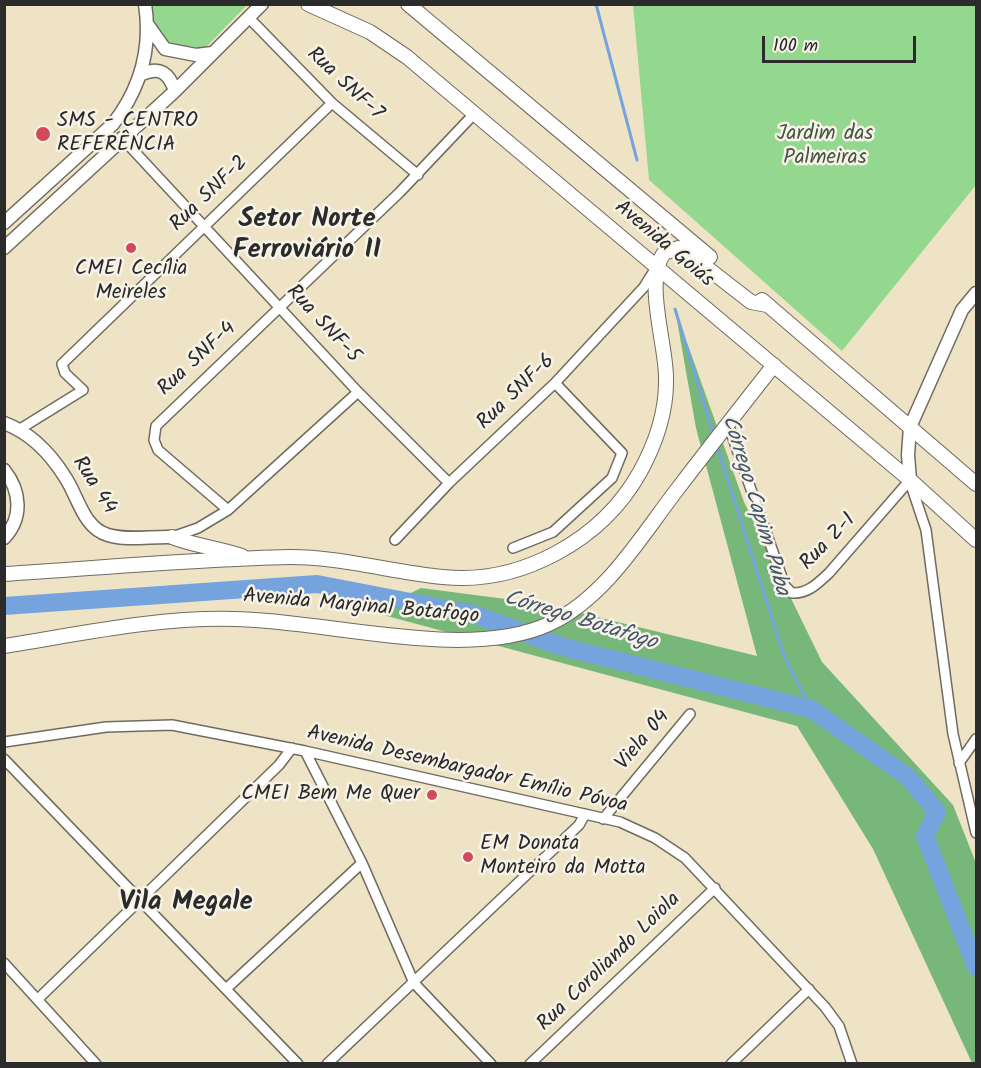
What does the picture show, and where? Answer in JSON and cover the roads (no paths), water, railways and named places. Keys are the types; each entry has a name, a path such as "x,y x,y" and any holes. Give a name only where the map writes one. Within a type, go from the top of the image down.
{"main road":[{"path":"4,223 113,124 134,94 142,74 148,25 145,4"},
{"path":"4,248 121,137 175,91 262,4"},
{"name":"Avenida Goiás","path":"308,4 370,32 407,57 774,365 976,540"},
{"name":"Avenida Goiás","path":"408,4 767,305 976,484"},
{"path":"148,25 165,49 196,55 212,53"},
{"path":"142,74 152,70 162,71 171,80 175,91"},
{"path":"657,266 664,253 678,248 684,250 751,302 767,305"},
{"name":"Avenida Marginal Botafogo","path":"4,574 294,557 443,577 472,578 528,566 550,557 590,531 625,495 651,450 662,418 666,377 657,303 657,266"},
{"path":"909,480 910,427 962,310 976,293"},
{"name":"Avenida Marginal Botafogo","path":"4,646 154,622 234,619 444,639 497,639 549,624 583,602 605,581 774,365"},
{"name":"Rua 44","path":"4,423 20,429 54,460 85,516 96,529 108,536 172,537"},
{"path":"4,470 15,487 18,498 17,514 11,531 4,538"},
{"path":"172,537 198,547 224,550 250,558"}],"street":[{"name":"Rua SNF-7","path":"249,18 332,103 418,175"},
{"name":"Rua SNF-2","path":"20,429 83,390 65,373 62,364 332,103"},
{"name":"Rua SNF-4","path":"228,510 158,450 154,441 156,426 418,175 474,114"},
{"name":"Rua SNF-5","path":"121,137 358,392 449,483"},
{"name":"Rua SNF-6","path":"395,540 449,483 555,383 644,287 657,266"},
{"path":"513,548 553,532 612,478 622,453 555,383"},
{"path":"228,510 358,392"},
{"name":"Rua Z-1","path":"726,427 785,586 792,593 803,592 829,573 909,480"},
{"path":"909,480 926,530 954,741 976,833"},
{"name":"Rua 44","path":"172,537 207,523 228,510"},
{"name":"Viela 04","path":"603,819 690,714"},
{"name":"Avenida Desembargador Emílio Póvoa","path":"4,742 106,727 172,726 292,748 620,822 655,838 685,858 715,888 809,989 839,1026 852,1064"},
{"path":"954,741 965,745 976,740"},
{"path":"959,763 976,740"},
{"path":"38,999 279,765 292,748"},
{"path":"305,751 362,863 414,983 491,1064"},
{"path":"4,759 298,1064"},
{"path":"327,1064 579,825 585,814"},
{"path":"227,988 362,863"},
{"name":"Rua Coroliando Loiola","path":"530,1064 715,888"},
{"path":"4,963 96,1064"},
{"path":"731,1064 809,989"}],"waterway":[{"name":"Córrego Capim Puba","path":"596,4 637,160"},
{"name":"Córrego Capim Puba","path":"675,309 714,436"},
{"name":"Córrego Capim Puba","path":"717,446 784,656 811,709"},
{"name":"Córrego Botafogo","path":"4,606 317,584 473,614 563,647 811,709 908,777 937,812 925,836 976,967"}],"place":[{"name":"SMS - CENTRO REFERÊNCIA","path":"43,134"},
{"name":"CMEI Cecília Meireles","path":"131,248"},
{"name":"CMEI Bem Me Quer","path":"432,795"},
{"name":"EM Donata Monteiro da Motta","path":"468,857"}],"district":[{"name":"Setor Norte Ferroviário II","path":"307,236"},
{"name":"Vila Megale","path":"186,904"}],"park label":[{"name":"Jardim das Palmeiras","path":"825,147"}]}
